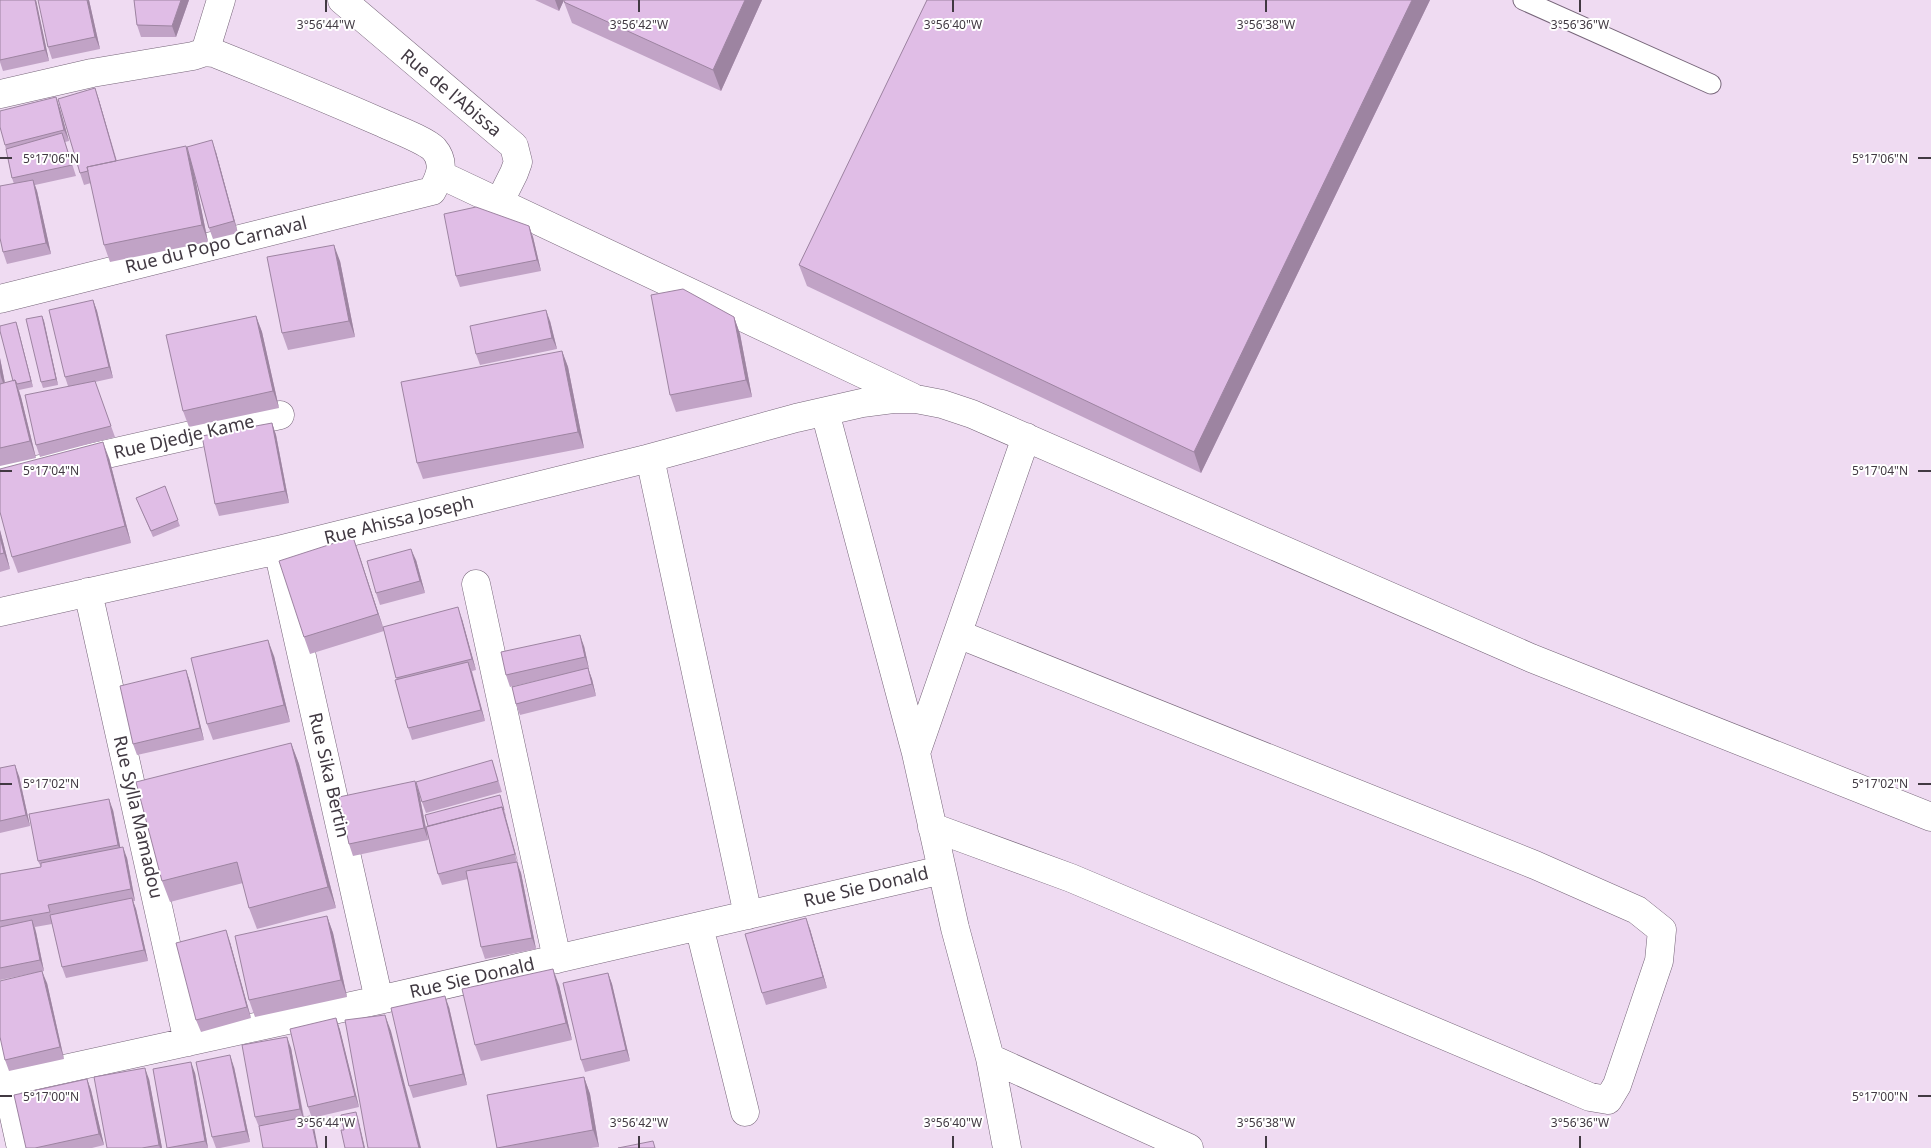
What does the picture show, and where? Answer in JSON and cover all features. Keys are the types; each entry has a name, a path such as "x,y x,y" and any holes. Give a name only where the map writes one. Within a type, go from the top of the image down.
{"street":[{"path":"199,54 222,0"},
{"name":"Rue de l'Abissa","path":"342,0 514,146 518,162 499,203"},
{"path":"0,94 92,73 214,53 290,83 406,134 434,149 441,162 437,183 499,203 916,399 957,409 1026,437 1531,658 1931,817"},
{"name":"Rue du Popo Carnaval","path":"0,299 437,183"},
{"name":"Rue Ahissa Joseph","path":"0,612 278,550 650,458 862,402 916,399"},
{"path":"824,412 916,753 955,928 990,1058 1007,1148"},
{"name":"Rue Djedje Kame","path":"0,478 280,416"},
{"path":"916,753 1026,437"},
{"path":"650,458 748,915"},
{"name":"Rue Sika Bertin","path":"278,550 379,1000"},
{"path":"476,584 557,959"},
{"name":"Rue Sylla Mamadou","path":"88,592 188,1042"},
{"path":"932,827 1071,878 1590,1097 1608,1100 1617,1085 1659,961 1662,930 1638,910 1535,865 958,634"},
{"name":"Rue Sie Donald","path":"3,1083 379,1000 942,870"},
{"path":"699,926 745,1112"},
{"path":"0,1053 3,1083 22,1148"},
{"path":"990,1058 1189,1148"}],"lane":[{"path":"1523,0 1711,84"}],"building":[{"path":"0,0 35,0 45,50 0,60"},
{"path":"38,0 87,0 95,37 48,47"},
{"path":"134,0 181,0 172,26 137,25"},
{"path":"565,0 745,0 713,70 564,2"},
{"path":"927,0 1412,0 1194,452 799,265"},
{"path":"95,88 116,161 87,167 88,171 80,173 58,99"},
{"path":"56,97 64,130 5,145 0,127 0,111"},
{"path":"62,133 72,165 12,178 6,149"},
{"path":"212,140 234,221 209,228 187,147"},
{"path":"186,146 202,225 104,245 87,167"},
{"path":"33,180 46,243 3,252 0,238 0,186"},
{"path":"476,207 529,226 537,260 456,276 444,214"},
{"path":"334,245 349,321 282,333 267,257"},
{"path":"683,289 734,317 746,380 670,395 651,295"},
{"path":"93,300 109,367 65,377 49,310"},
{"path":"546,310 552,338 476,354 470,326"},
{"path":"42,316 56,379 41,382 26,319"},
{"path":"256,316 273,391 183,411 166,335"},
{"path":"16,322 31,381 17,384 15,380 13,381 0,331 0,326"},
{"path":"562,351 578,432 417,463 401,382"},
{"path":"15,380 30,441 0,448 0,384"},
{"path":"95,381 111,426 36,445 25,395"},
{"path":"272,423 285,491 215,504 202,436"},
{"path":"103,442 125,526 12,557 0,512 0,469"},
{"path":"165,486 178,520 151,531 136,498"},
{"path":"0,537 4,553 0,554"},
{"path":"353,537 378,614 304,637 279,561"},
{"path":"411,549 420,581 376,593 367,561"},
{"path":"458,607 472,659 396,678 383,627"},
{"path":"580,635 585,657 506,675 501,652"},
{"path":"268,640 284,705 207,724 191,658"},
{"path":"468,662 481,710 408,728 395,680"},
{"path":"588,668 592,684 516,704 512,687"},
{"path":"186,670 200,728 133,744 120,686"},
{"path":"291,743 328,887 249,908 237,862 162,881 136,782"},
{"path":"492,760 498,781 422,802 416,782"},
{"path":"15,765 26,815 0,821 0,768"},
{"path":"415,781 424,828 349,844 339,797"},
{"path":"500,795 504,810 502,807 428,826 425,815"},
{"path":"109,799 118,845 38,861 29,814"},
{"path":"502,807 515,854 438,874 426,827"},
{"path":"123,847 131,889 48,905 50,912 0,921 0,874 41,867 41,863"},
{"path":"517,862 532,938 481,947 466,871"},
{"path":"132,898 144,950 62,967 50,915"},
{"path":"327,916 341,980 249,1000 235,936"},
{"path":"806,918 823,977 762,993 745,934"},
{"path":"32,920 40,960 0,968 0,927"},
{"path":"226,930 247,1007 196,1020 176,943"},
{"path":"553,969 566,1023 475,1045 462,989"},
{"path":"42,971 60,1047 5,1060 0,1037 0,981"},
{"path":"608,973 626,1050 581,1060 563,983"},
{"path":"445,996 463,1074 409,1086 391,1008"},
{"path":"385,1015 419,1148 368,1148 345,1020"},
{"path":"336,1018 355,1096 308,1107 290,1029"},
{"path":"287,1037 300,1109 255,1117 242,1045"},
{"path":"230,1055 246,1131 212,1137 196,1062"},
{"path":"191,1062 205,1141 167,1148 153,1069"},
{"path":"145,1068 159,1145 142,1148 107,1148 94,1077"},
{"path":"584,1077 593,1130 497,1148 487,1095"},
{"path":"87,1079 99,1134 35,1148 26,1148 14,1095"},
{"path":"356,1112 364,1148 345,1148 341,1130 344,1130 341,1115"},
{"path":"310,1116 317,1148 263,1148 259,1126"},
{"path":"653,1141 655,1148 618,1148"}]}
